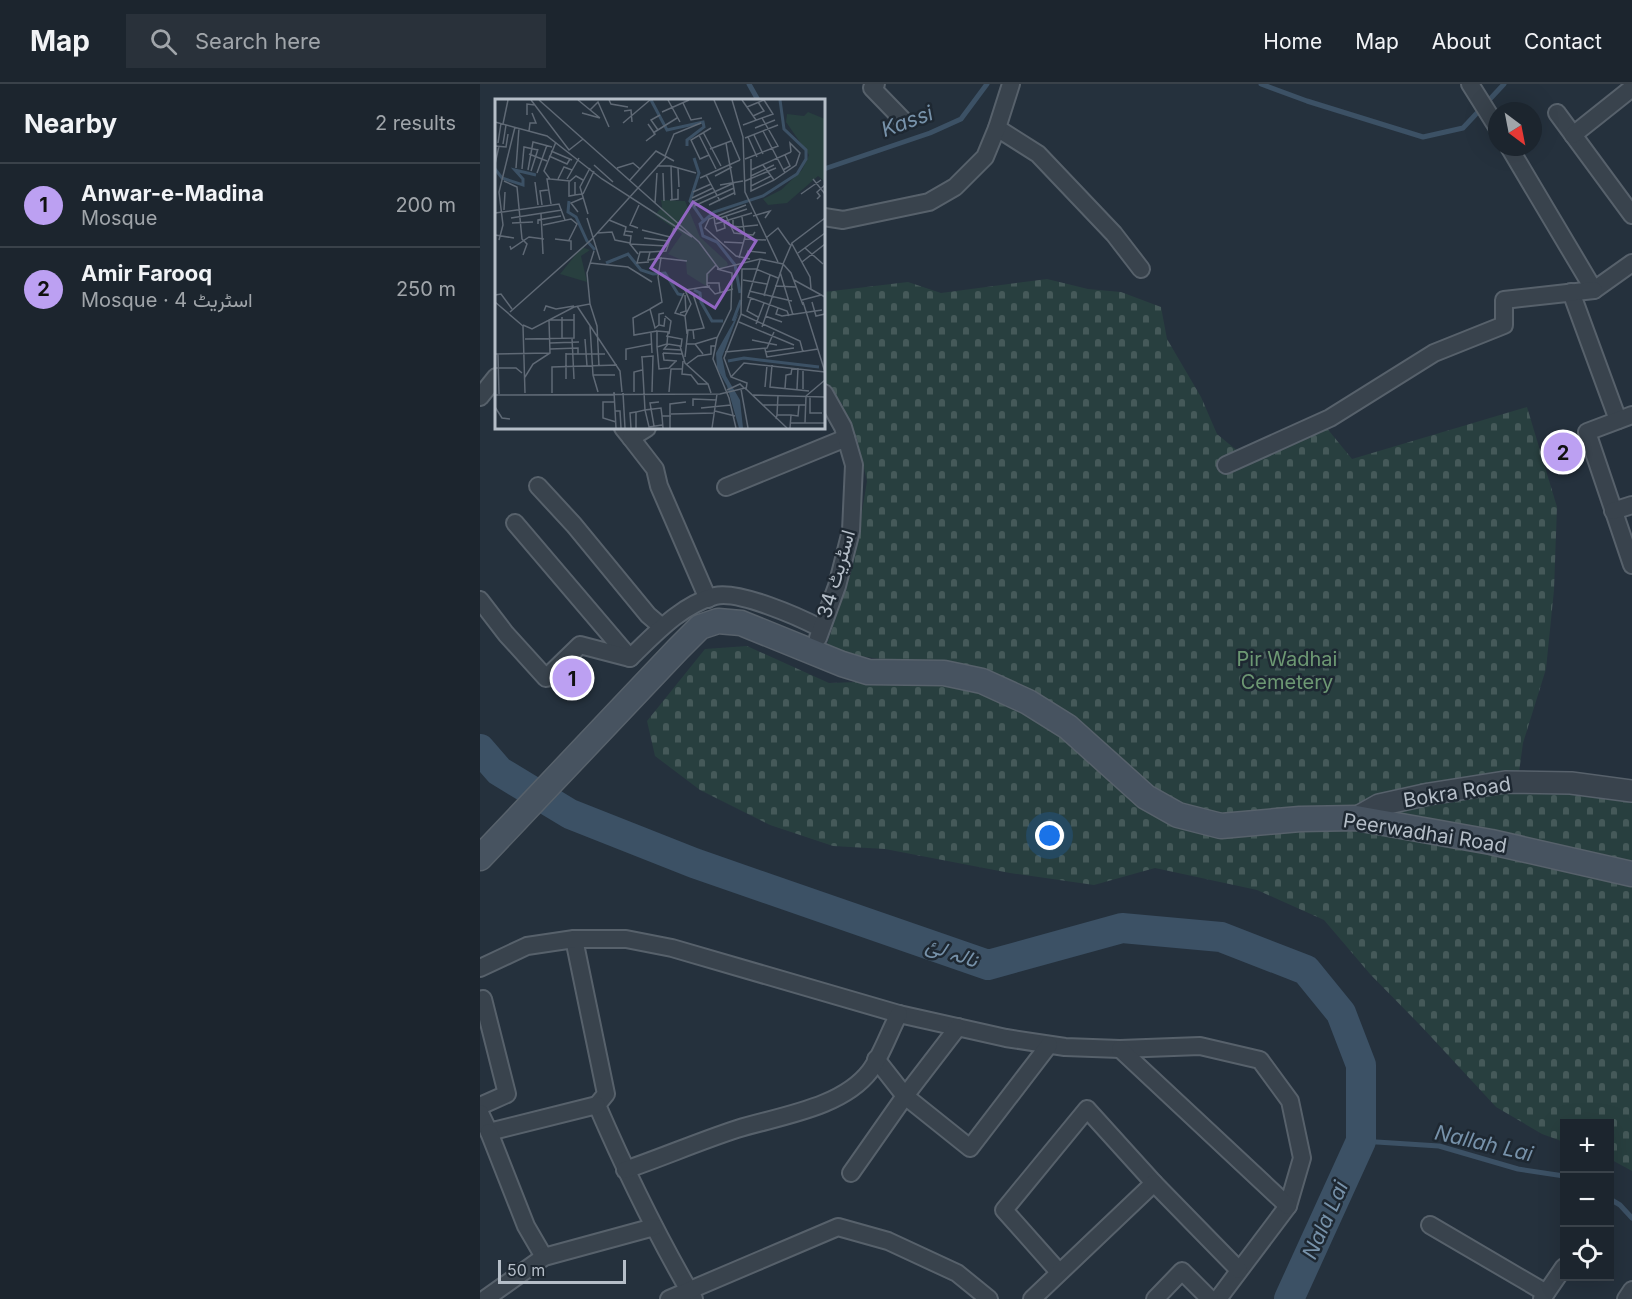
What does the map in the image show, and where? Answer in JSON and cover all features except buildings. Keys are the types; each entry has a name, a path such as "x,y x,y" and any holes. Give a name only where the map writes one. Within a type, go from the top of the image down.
{"main road":[{"name":"Peerwadhai Road","path":"480,858 700,627 718,621 741,623 868,672 944,673 991,686 1028,702 1068,727 1146,796 1178,815 1221,826 1300,819 1356,818 1491,842 1632,874"}],"street":[{"path":"825,216 843,220 929,202 955,187 985,156 997,129 1011,84"},
{"path":"1470,84 1488,113"},
{"path":"871,85 902,119"},
{"path":"1573,135 1632,88"},
{"path":"1557,113 1632,215"},
{"path":"997,129 1038,154 1114,234 1141,269"},
{"path":"1514,156 1593,290"},
{"path":"1226,465 1330,418 1434,353 1504,325 1504,300 1593,290 1632,263"},
{"path":"1571,292 1625,417 1587,432 1632,565"},
{"path":"480,397 495,378"},
{"name":"اسٹریٹ 34","path":"814,653 820,628 837,586 851,531 854,465 843,427 825,395"},
{"path":"643,429 627,433 655,469 659,486 708,599"},
{"path":"726,488 846,438"},
{"path":"538,486 574,525 648,615 662,627"},
{"path":"1614,511 1632,505"},
{"path":"515,523 630,658"},
{"path":"630,658 662,627 692,606 717,595 747,599 776,608 820,628"},
{"path":"480,600 506,634 546,678 580,645 630,658"},
{"name":"Bokra Road","path":"1356,818 1379,805 1429,794 1505,782 1571,783 1632,791"},
{"path":"480,968 527,946 574,939 626,939 672,948 899,1014 1006,1038 1065,1047 1120,1049 1200,1046 1260,1060 1290,1101 1302,1158 1288,1206 1218,1299"},
{"path":"489,1132 597,1105 606,1094 574,939"},
{"path":"480,1106 507,1094 483,999"},
{"path":"625,1170 739,1128 807,1111 856,1086 871,1071 899,1014"},
{"path":"851,1173 905,1096 958,1027"},
{"path":"876,1059 905,1096 970,1148 1049,1045"},
{"path":"1120,1049 1288,1206"},
{"path":"597,1105 625,1170 691,1294"},
{"path":"1059,1272 1004,1210 1087,1109 1154,1183 1239,1270"},
{"path":"480,1113 526,1226 544,1257"},
{"path":"1032,1299 1154,1183"},
{"path":"1430,1225 1544,1296 1560,1273"},
{"path":"484,1299 544,1257 654,1227"},
{"path":"669,1299 691,1294 838,1227 888,1241 957,1273 989,1299"},
{"path":"1155,1299 1182,1271 1210,1299"},
{"path":"1626,1299 1632,1290"}],"green space":[{"name":"Pir Wadhai Cemetery","path":"1047,279 1088,289 1121,292 1161,307 1167,339 1201,397 1217,434 1240,453 1321,421 1352,459 1527,407 1557,507 1554,590 1546,669 1523,743 1517,787 1632,802 1632,1171 1614,1161 1614,1119 1560,1119 1560,1141 1542,1134 1496,1107 1370,974 1324,920 1257,890 1155,868 1094,885 1010,873 885,849 833,846 770,825 700,790 655,756 647,721 705,649 747,646 829,683 997,677 847,654 826,647 853,566 867,481 857,439 842,404 825,385 825,292 908,282 941,293"}],"waterway":[{"name":"Kassi","path":"749,84 757,99"},
{"name":"Kassi","path":"825,169 930,133 961,119 987,84"},
{"name":"Kassi","path":"1261,84 1307,101 1423,137 1463,128 1504,84"},
{"name":"نالہ لئ","path":"480,749 499,771 570,814 694,863 988,965 1122,928 1221,937 1306,970 1341,1013 1361,1065 1361,1141 1289,1299"},
{"name":"Nallah Lai","path":"1361,1141 1439,1146 1518,1169 1560,1175"},
{"name":"Nallah Lai","path":"1614,1201 1632,1218"}],"place":[{"name":"Amir Farooq","path":"1563,452"},
{"name":"Anwar-e-Madina","path":"572,678"}],"water label":[{"name":"Nala Lai","path":"1325,1220"}]}
